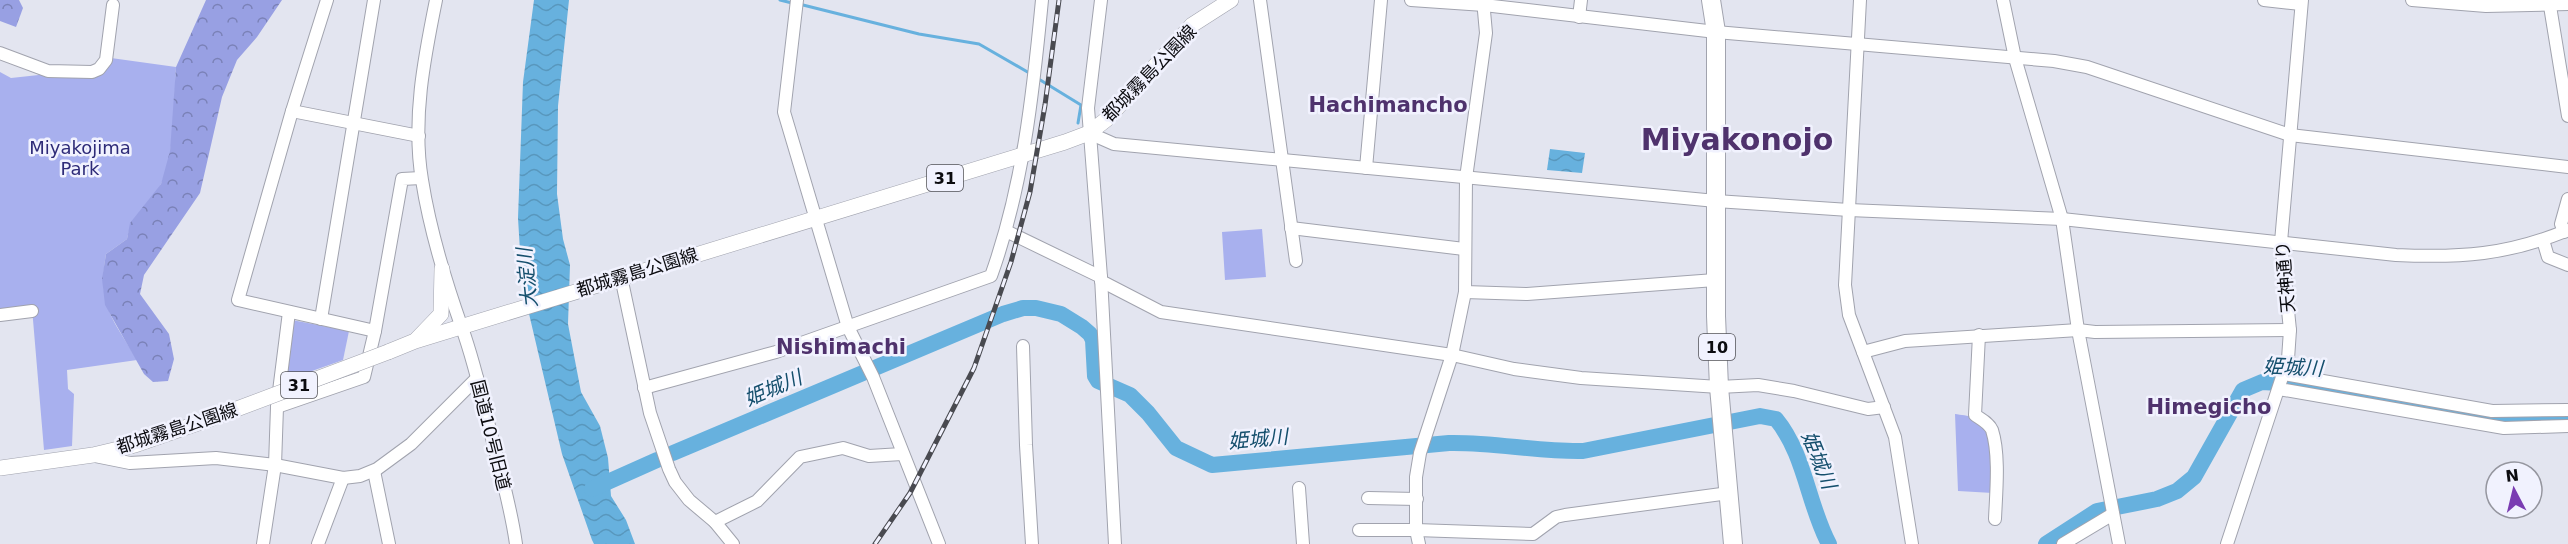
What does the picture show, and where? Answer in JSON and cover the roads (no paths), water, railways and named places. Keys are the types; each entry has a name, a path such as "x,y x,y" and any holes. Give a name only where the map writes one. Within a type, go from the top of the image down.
{"highway":[{"name":"10","path":"1711,0 1716,32 1715,279 1719,387 1733,544"}],"main road":[{"name":"都城霧島公園線","path":"0,468 93,455 135,445 415,341 1089,133 1107,119 1192,25 1231,0"},
{"path":"415,341 441,314 442,269"}],"street":[{"path":"327,0 292,111 238,300 375,331"},
{"path":"321,319 374,0"},
{"name":"国道10号旧道","path":"436,0 423,66 419,136 421,178 442,269 477,378 505,488 516,544"},
{"path":"644,387 776,352 991,276 1005,231 1024,153 1042,0"},
{"path":"1101,0 1088,108 1101,279 1115,544"},
{"path":"1260,0 1296,261"},
{"path":"1366,168 1381,0"},
{"path":"1411,0 1484,3 1580,17 1716,32 2015,57 2087,67 2290,135 2568,167"},
{"path":"1580,17 1581,0"},
{"path":"1860,0 1845,285 1849,315 1895,437 1912,544"},
{"path":"2003,0 2015,57 2062,219 2078,330 2119,544"},
{"path":"2264,0 2301,2"},
{"path":"2412,0 2486,6 2568,4"},
{"name":"天神通り","path":"2227,544 2288,359 2290,330 2281,242 2301,2"},
{"path":"797,3 784,112 849,327 873,377 939,544"},
{"path":"1419,544 1416,530 1416,477 1420,453 1452,355 1465,292 1466,178 1486,33 1484,3"},
{"path":"2549,3 2568,116"},
{"path":"0,53 48,71 92,72 99,69 106,60 113,5"},
{"path":"292,111 419,136"},
{"path":"1089,133 1114,144 1466,178 1716,201 1849,210 2062,219 2396,255 2442,257 2513,249 2543,240 2566,231 2561,224 2568,199"},
{"path":"277,407 363,376 375,331 402,179 421,178"},
{"path":"1291,228 1464,249"},
{"path":"1005,231 1161,312 1452,355 1514,369 1581,378 1719,387 1758,385 1794,391 1868,409 1884,408"},
{"path":"2543,240 2548,257 2568,265"},
{"path":"617,279 650,412 675,483 689,500 715,522 733,544"},
{"path":"1465,292 1527,294 1715,279"},
{"path":"0,315 33,311"},
{"path":"263,544 275,465 277,407 289,312"},
{"path":"1863,352 1905,341 1979,335 2078,330 2095,332 2290,330"},
{"path":"1979,335 1975,415 1988,423 1992,430 1997,474 1995,519"},
{"path":"1023,346 1032,544"},
{"path":"2283,375 2492,411 2568,410"},
{"path":"93,455 130,463 216,458 275,465 343,478 374,471 411,444 477,378"},
{"path":"2279,389 2504,428 2568,426"},
{"path":"715,522 757,501 800,457 843,448 869,456 902,454"},
{"path":"374,471 389,544"},
{"path":"318,544 343,478"},
{"path":"1299,488 1303,544"},
{"path":"1359,530 1533,534 1556,517 1565,515 1729,493"},
{"path":"1368,498 1417,499"},
{"path":"2063,544 2113,514"}],"water":[{"name":"大淀川","path":"534,0 569,0 558,106 557,194 563,239 570,265 568,324 581,392 600,426 608,458 611,496 626,520 635,544 594,544 592,540 562,454 522,284 518,218 523,82"},
{"path":"1550,149 1585,153 1582,173 1547,170"}],"waterway":[{"path":"780,0 792,3"},
{"path":"799,4 919,34 979,44 1031,74"},
{"path":"1037,78 1081,105 1078,123"},
{"name":"姫城川","path":"673,453 1003,314 1023,308 1036,308 1061,314 1090,334 1093,340 1095,376 1098,381 1130,395 1176,448 1212,465 1449,443 1583,451 1760,416 1776,419 1794,448 1829,544"},
{"name":"姫城川","path":"2046,544 2097,511 2157,499 2177,491 2194,477 2243,390 2262,382 2299,384 2497,420 2568,420"},
{"name":"姫城川","path":"592,489 657,460"}],"railway":[{"path":"875,544 910,493 974,368 1011,262 1030,192 1045,105 1059,0"}],"district":[{"name":"Hachimancho","path":"1388,105"},
{"name":"Miyakonojo","path":"1737,139"},
{"name":"Nishimachi","path":"841,347"},
{"name":"Himegicho","path":"2209,407"}],"park label":[{"name":"Miyakojima Park","path":"80,157"}]}
